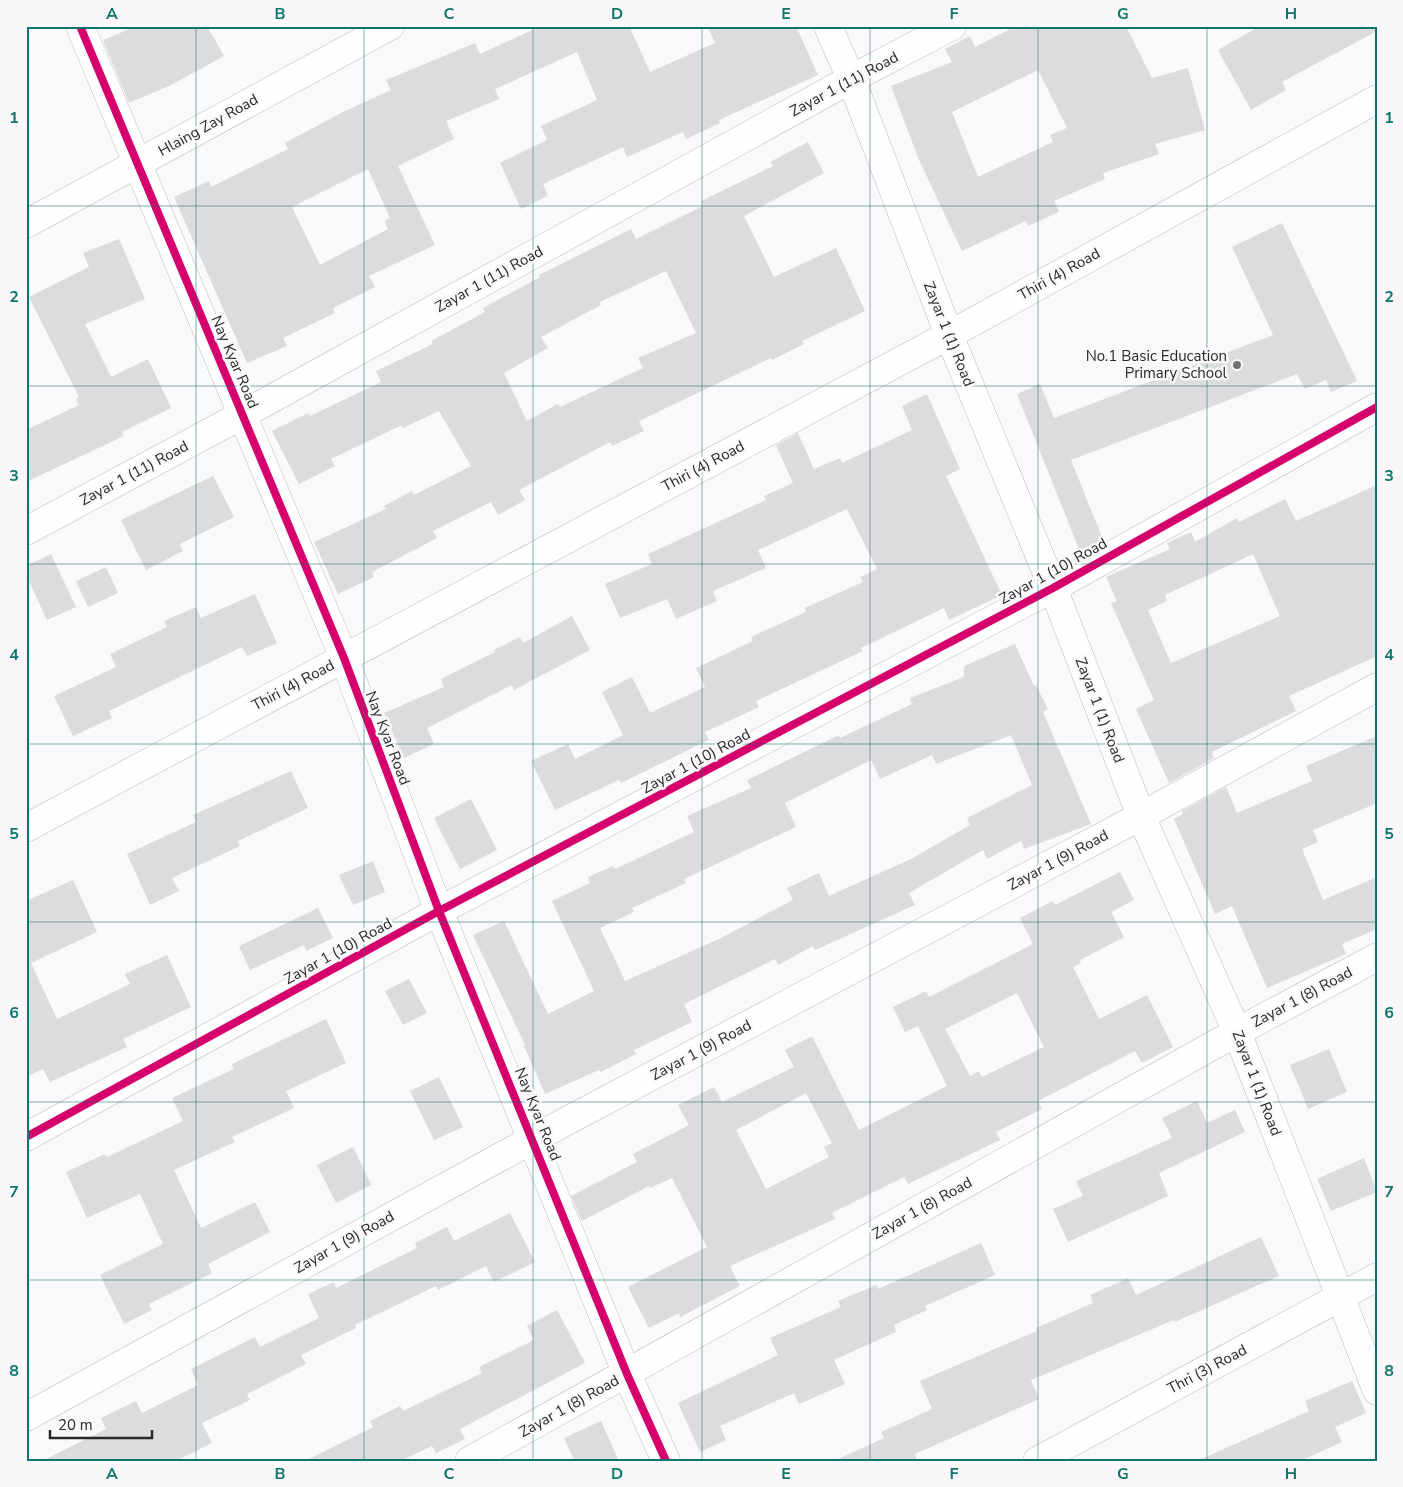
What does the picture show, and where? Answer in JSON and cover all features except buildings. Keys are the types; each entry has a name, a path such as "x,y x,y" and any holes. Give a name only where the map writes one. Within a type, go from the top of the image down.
{"street":[{"name":"Nay Kyar Road","path":"80,26 344,658 439,911 534,1139 627,1374 666,1461"},
{"name":"Hlaing Zay Road","path":"26,224 390,26"},
{"name":"Zayar 1 (1) Road","path":"828,26 851,79 949,335 1053,588 1141,816 1237,1032 1377,1391"},
{"name":"Zayar 1 (11) Road","path":"26,531 242,415 851,79 952,26"},
{"name":"Thiri (4) Road","path":"26,828 949,335 1377,99"},
{"name":"Zayar 1 (10) Road","path":"26,1137 439,911 1053,588 1377,407"},
{"name":"Zayar 1 (9) Road","path":"26,1416 534,1139 1141,816 1377,686"},
{"name":"Zayar 1 (8) Road","path":"469,1461 1237,1032 1377,957"},
{"name":"Thri (3) Road","path":"1037,1461 1377,1276"}],"cycle path":[{"path":"80,26 344,658 439,911 627,1374 666,1461"},
{"path":"26,1137 439,911 1053,588 1377,407"}],"place":[{"name":"No.1 Basic Education Primary School","path":"1237,365"}]}
